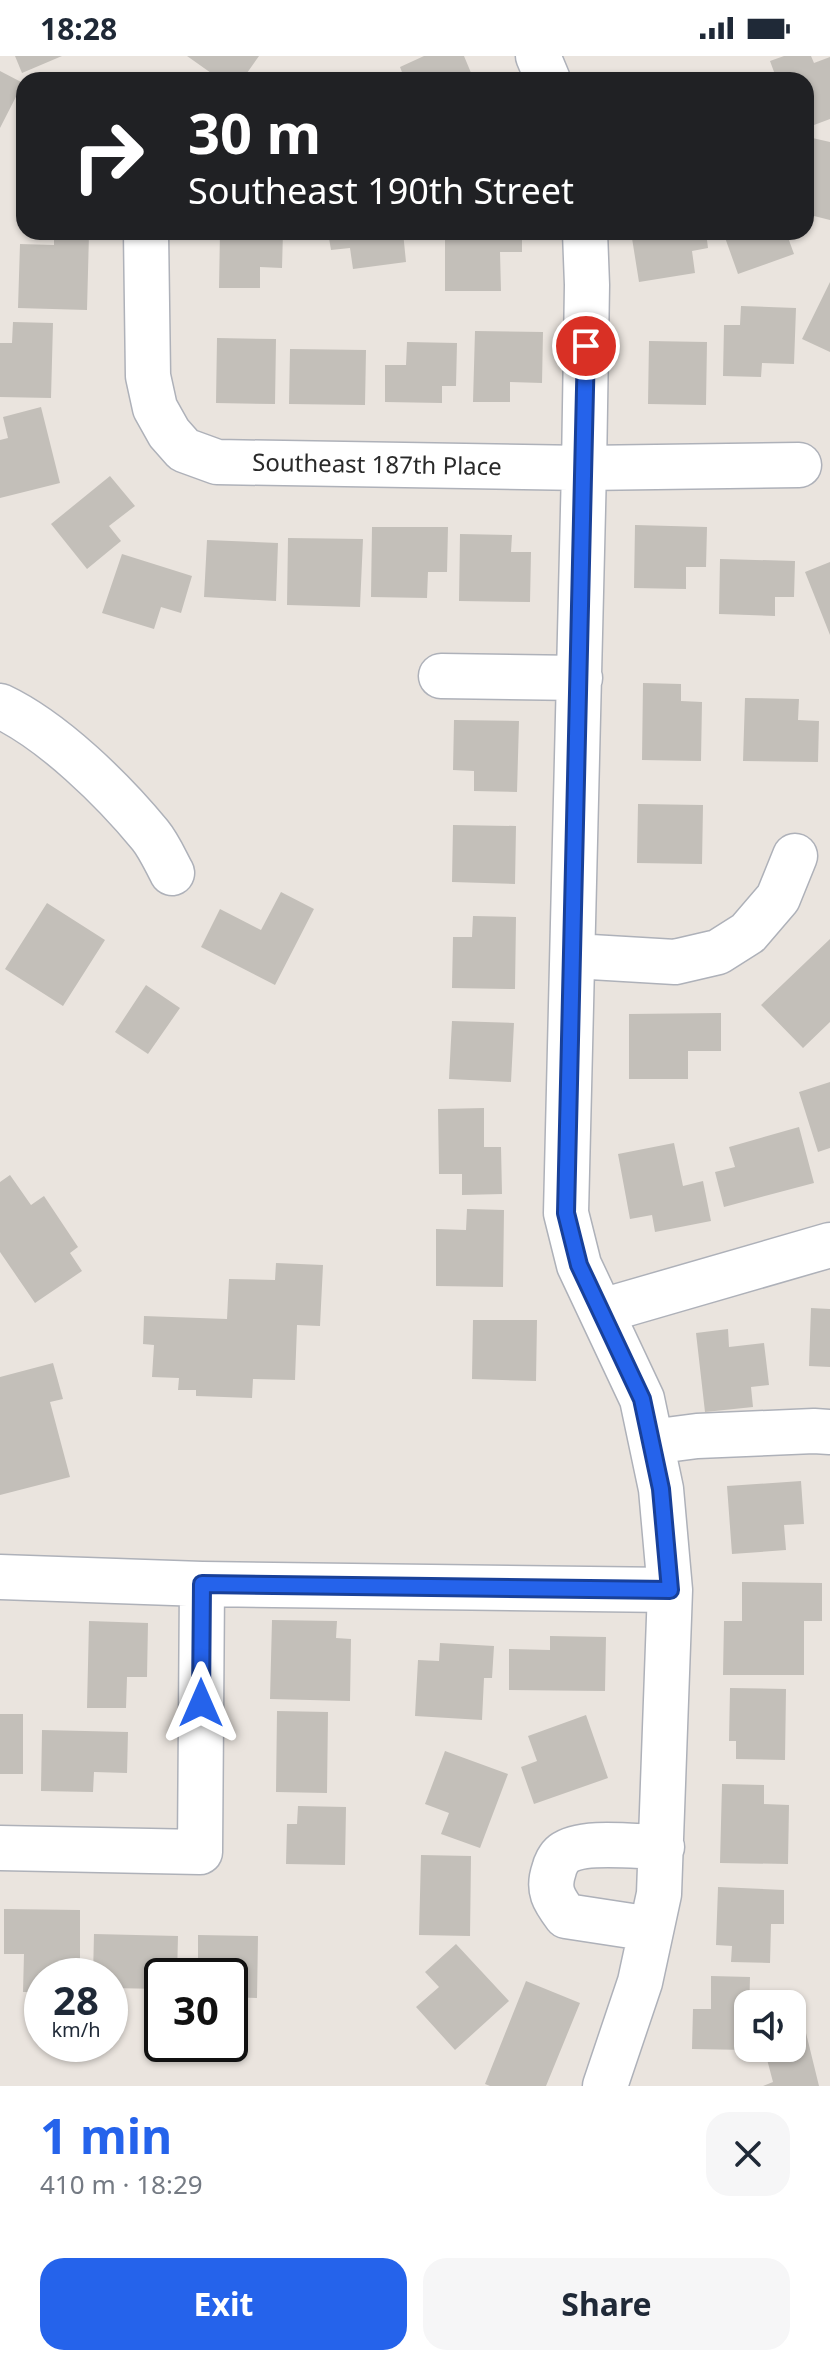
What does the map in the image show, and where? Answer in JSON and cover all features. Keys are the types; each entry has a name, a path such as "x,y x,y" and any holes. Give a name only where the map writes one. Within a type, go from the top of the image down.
{"street":[{"name":"Southeast 187th Place","path":"146,240 148,376 155,408 169,433 184,450 217,462 584,468 799,465"},
{"path":"585,240 580,678 566,1213 579,1265 642,1399 661,1489 670,1590 659,1894 613,2083"},
{"path":"441,676 580,678"},
{"path":"0,706 36,726 98,780 152,837 172,873"},
{"path":"574,956 675,962 718,952 748,933 778,898 795,856"},
{"path":"602,1311 830,1245"},
{"path":"651,1442 697,1436 830,1432"},
{"path":"0,1577 202,1584 670,1590"},
{"path":"0,1848 200,1852 202,1584"},
{"path":"651,1929 566,1916 552,1897 551,1885 554,1869 562,1855 581,1846 662,1847"}],"building":[{"path":"15,56 62,56 24,72"},
{"path":"187,56 259,56 248,72 210,72"},
{"path":"424,56 464,56 471,72 402,72 400,67"},
{"path":"784,56 811,56 814,63 830,57 830,119 814,125 814,72 774,72 770,61"},
{"path":"0,71 16,79 16,97 0,128"},
{"path":"814,138 830,142 830,220 814,216"},
{"path":"54,240 89,240 87,310 18,308 20,244 54,245"},
{"path":"220,240 283,240 282,268 260,267 260,288 219,288"},
{"path":"329,240 404,240 406,262 353,269 350,248 331,250"},
{"path":"445,240 522,240 522,252 500,252 501,291 445,291"},
{"path":"632,240 707,240 708,248 692,251 695,273 639,282"},
{"path":"726,240 789,240 794,254 738,274"},
{"path":"830,282 830,352 802,339"},
{"path":"741,306 796,308 794,364 762,363 761,377 723,376 724,325 740,325"},
{"path":"13,322 53,323 51,398 0,397 0,343 12,343"},
{"path":"475,331 543,332 542,383 510,382 510,402 473,402"},
{"path":"217,338 276,339 275,404 216,403"},
{"path":"649,341 707,342 706,405 648,404"},
{"path":"407,342 457,343 456,386 442,386 442,403 385,402 385,365 406,365"},
{"path":"290,349 366,350 365,405 289,404"},
{"path":"41,407 60,483 0,498 0,440 8,438 3,417"},
{"path":"110,476 135,506 109,526 121,541 87,569 51,524"},
{"path":"635,525 707,527 706,567 686,567 686,589 634,588"},
{"path":"372,527 448,527 447,572 428,572 427,598 371,597"},
{"path":"460,534 512,535 511,552 531,552 530,602 459,601"},
{"path":"288,538 363,539 360,607 287,605"},
{"path":"207,540 278,543 276,601 204,597"},
{"path":"122,554 192,576 181,613 161,607 154,629 102,613"},
{"path":"720,559 795,561 794,597 775,597 775,616 719,614"},
{"path":"830,562 830,635 805,572"},
{"path":"643,683 681,684 681,701 702,702 701,761 642,760"},
{"path":"745,698 799,699 798,720 819,721 818,762 743,761"},
{"path":"454,720 519,721 517,792 474,791 474,771 453,770"},
{"path":"638,804 703,805 702,864 637,863"},
{"path":"453,825 516,826 515,884 452,882"},
{"path":"281,892 314,909 275,985 201,947 220,909 261,930"},
{"path":"47,903 105,940 63,1006 5,969"},
{"path":"473,916 516,917 515,989 452,988 453,937 472,937"},
{"path":"830,939 830,1022 803,1048 761,1005"},
{"path":"146,985 180,1008 148,1054 115,1032"},
{"path":"721,1013 721,1051 688,1051 688,1079 629,1079 629,1014"},
{"path":"452,1021 514,1023 511,1082 449,1079"},
{"path":"830,1082 830,1148 818,1152 799,1092"},
{"path":"484,1108 484,1147 501,1147 502,1194 462,1195 462,1174 439,1174 438,1109"},
{"path":"799,1127 814,1183 724,1207 715,1172 735,1167 729,1147"},
{"path":"674,1143 683,1186 703,1181 711,1221 655,1232 652,1215 630,1219 618,1154"},
{"path":"10,1175 31,1205 44,1196 78,1247 70,1253 82,1271 35,1303 0,1252 0,1182"},
{"path":"467,1209 504,1210 503,1287 436,1286 436,1229 466,1230"},
{"path":"276,1263 323,1265 320,1326 297,1325 295,1380 253,1379 252,1398 196,1396 196,1390 178,1390 179,1378 152,1377 154,1345 143,1344 144,1316 227,1319 229,1279 275,1280"},
{"path":"811,1308 830,1309 830,1367 809,1366"},
{"path":"473,1320 537,1320 536,1381 472,1379"},
{"path":"728,1329 729,1347 764,1343 769,1385 751,1387 753,1407 705,1412 696,1333"},
{"path":"53,1363 63,1399 50,1402 70,1477 0,1495 0,1377"},
{"path":"801,1481 804,1524 784,1525 786,1550 732,1554 727,1486"},
{"path":"742,1582 822,1583 822,1621 804,1621 804,1675 723,1675 724,1621 742,1621"},
{"path":"272,1620 337,1621 336,1638 351,1639 350,1701 270,1699"},
{"path":"89,1621 148,1623 147,1677 127,1677 126,1708 87,1708"},
{"path":"550,1636 606,1637 605,1691 509,1690 509,1649 550,1650"},
{"path":"440,1643 494,1646 492,1678 484,1678 482,1720 415,1716 418,1660 439,1661"},
{"path":"730,1688 786,1689 785,1760 736,1759 736,1741 729,1741"},
{"path":"277,1711 328,1712 327,1793 276,1792"},
{"path":"0,1714 23,1714 23,1774 0,1774"},
{"path":"586,1715 608,1778 534,1804 521,1767 537,1761 528,1736"},
{"path":"42,1730 128,1732 127,1773 94,1772 93,1792 41,1791"},
{"path":"445,1751 508,1774 480,1848 441,1834 449,1813 425,1804"},
{"path":"722,1784 764,1785 764,1804 789,1805 788,1864 720,1863"},
{"path":"298,1806 346,1807 345,1865 286,1864 287,1824 297,1824"},
{"path":"421,1855 471,1856 470,1936 419,1935"},
{"path":"718,1887 784,1890 784,1924 771,1924 770,1963 731,1962 732,1946 716,1945"},
{"path":"4,1909 80,1910 80,1958 24,1958 24,1992 23,1992 24,1954 4,1954"},
{"path":"94,1934 178,1936 177,1958 144,1958 144,1989 128,1988 128,1958 93,1958"},
{"path":"198,1935 258,1936 257,1998 248,1998 248,1958 198,1958"},
{"path":"456,1944 509,2001 455,2050 416,2007 439,1987 425,1972"},
{"path":"711,1976 750,1977 750,1990 734,1990 734,2050 692,2049 693,2009 711,2009"},
{"path":"526,1981 580,2003 546,2086 490,2086 485,2084"},
{"path":"806,2033 819,2086 763,2086 773,2082 768,2062 806,2062"}],"route":[{"path":"201,1703 202,1584 670,1590 661,1489 642,1399 579,1265 566,1213 586,346"}]}
